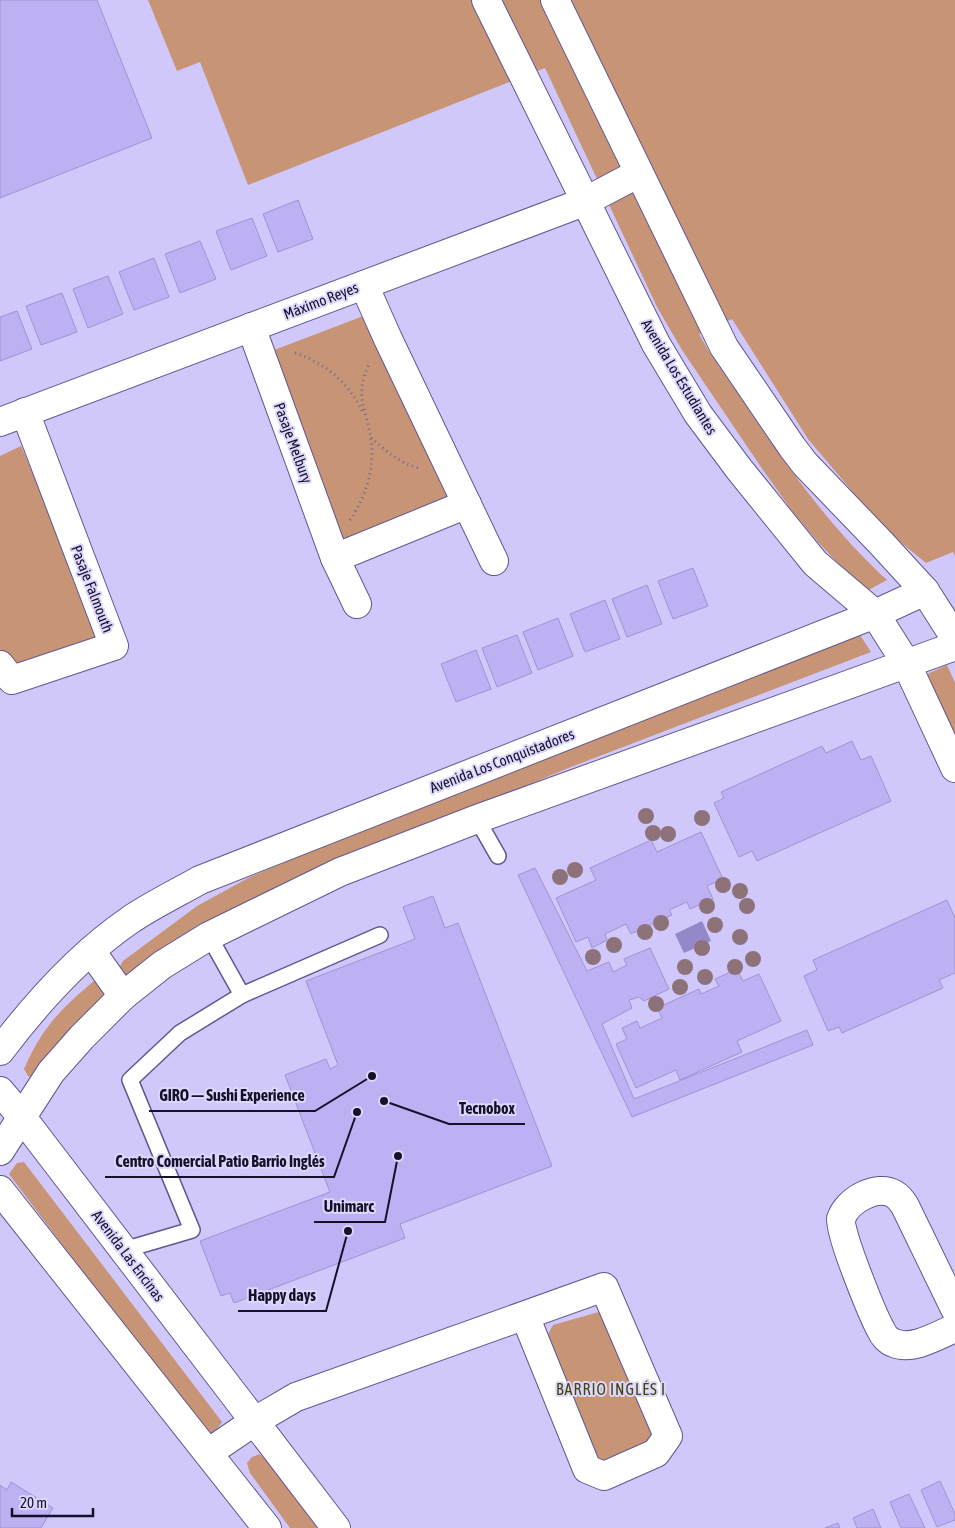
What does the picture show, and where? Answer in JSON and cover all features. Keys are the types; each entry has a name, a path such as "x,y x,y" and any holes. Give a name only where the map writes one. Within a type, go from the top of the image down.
{"street":[{"name":"Avenida Los Estudiantes","path":"486,0 584,202 656,344 698,414 815,564 875,614 906,663 955,768"},
{"path":"555,0 724,347 792,448 925,591 955,638"},
{"name":"Máximo Reyes","path":"12,417 584,202 639,173"},
{"path":"364,285 494,561"},
{"name":"Pasaje Melbury","path":"251,327 336,558 357,604"},
{"name":"Pasaje Falmouth","path":"0,665 12,680 114,646 12,417"},
{"path":"336,558 467,504"},
{"name":"Avenida Los Conquistadores","path":"0,1051 44,996 91,951 130,920 200,880 875,614 925,591"},
{"path":"0,1151 51,1072 82,1037 123,996 162,966 209,936 340,872 477,819 955,646"},
{"path":"91,951 123,996"},
{"name":"Avenida Las Encinas","path":"0,1091 336,1528"},
{"path":"0,1190 267,1528"},
{"path":"955,1309 905,1206 900,1200 889,1192 879,1191 860,1198 848,1206 842,1218 843,1234 880,1330 885,1336 892,1343 917,1344 955,1328"},
{"path":"208,1453 255,1421 296,1397 604,1287 668,1436 656,1453 604,1476 587,1469 526,1316"}],"lane":[{"path":"477,819 498,856"},
{"path":"124,1250 192,1230 130,1080 180,1033 242,995 380,935"},
{"path":"209,936 242,995"}],"path":[{"path":"350,521 361,502 368,482 372,460 370,438 361,398 363,377 372,358 388,339"},
{"path":"295,353 320,364 341,380 358,402 365,418"},
{"path":"370,438 388,453 406,464 426,470"}],"shaded area":[{"path":"148,0 955,0 955,556 953,552 926,563 899,541 857,497 808,439 732,319 699,334 772,444 807,492 845,538 887,580 865,592 818,542 793,512 763,470 682,350 657,307 545,68 248,185 200,62 177,71"},
{"path":"366,315 454,499 346,545 269,352"},
{"path":"21,446 100,629 99,642 14,667 0,649 0,456"},
{"path":"860,635 871,652 571,767 263,894 211,922 130,977 125,975 120,966 123,961 197,906 250,877 362,830"},
{"path":"947,665 955,683 955,743 923,676"},
{"path":"702,921 711,941 684,953 675,934"},
{"path":"95,980 108,997 36,1079 28,1076 24,1069 38,1041 62,1010"},
{"path":"24,1162 222,1422 214,1434 203,1432 9,1174 17,1163"},
{"path":"606,1310 657,1436 651,1446 603,1467 593,1462 545,1340 553,1325"},
{"path":"260,1454 277,1473 317,1528 290,1528 250,1473 247,1463 252,1457"}],"building":[{"path":"0,0 97,0 152,138 0,198"},
{"path":"298,200 313,239 278,252 263,214"},
{"path":"252,218 267,256 231,270 216,231"},
{"path":"200,241 216,279 180,293 165,254"},
{"path":"154,258 169,297 134,310 119,272"},
{"path":"108,276 123,314 88,328 73,289"},
{"path":"62,293 77,332 41,345 26,306"},
{"path":"17,311 32,349 0,361 0,317"},
{"path":"693,568 708,606 673,619 658,581"},
{"path":"647,585 662,624 627,637 612,599"},
{"path":"605,600 620,639 585,652 570,614"},
{"path":"558,618 573,656 538,670 523,632"},
{"path":"517,635 532,673 497,687 482,648"},
{"path":"476,650 491,689 456,702 441,664"},
{"path":"852,741 861,760 871,756 891,801 757,861 752,851 739,857 714,803 724,798 721,792 822,746 826,753"},
{"path":"701,832 723,879 707,886 713,899 690,909 687,902 669,910 672,915 631,934 626,924 605,934 607,940 592,948 588,937 576,942 556,898 596,880 590,868 651,840 657,852"},
{"path":"535,868 587,971 609,962 613,972 627,965 624,959 650,948 669,989 644,1001 639,997 629,1000 632,1008 602,1024 634,1099 807,1030 813,1045 632,1117 518,875"},
{"path":"433,896 445,928 458,923 552,1166 400,1224 405,1238 234,1303 230,1293 221,1296 200,1241 330,1192 285,1075 326,1059 330,1069 338,1065 306,981 415,939 403,907"},
{"path":"947,900 955,918 955,973 939,980 943,988 842,1033 839,1027 828,1031 804,976 817,970 813,960"},
{"path":"737,969 743,981 759,974 781,1021 737,1041 742,1052 680,1080 676,1070 636,1088 616,1044 627,1039 622,1028 637,1021 640,1028 662,1018 657,1008 699,989 701,994 719,986 715,979"},
{"path":"940,1481 955,1514 955,1520 937,1527 921,1490"},
{"path":"11,1482 53,1508 41,1528 0,1528 0,1485 7,1490"},
{"path":"909,1494 925,1528 901,1528 890,1502"},
{"path":"873,1509 881,1528 857,1528 853,1518"},
{"path":"838,1523 840,1528 825,1528"}],"place":[{"name":"GIRO — Sushi Experience","path":"372,1076"},
{"name":"Tecnobox","path":"384,1101"},
{"name":"Centro Comercial Patio Barrio Inglés","path":"357,1112"},
{"name":"Unimarc","path":"398,1156"},
{"name":"Happy days","path":"348,1231"}],"district":[{"name":"BARRIO INGLÉS I","path":"611,1389"}]}
